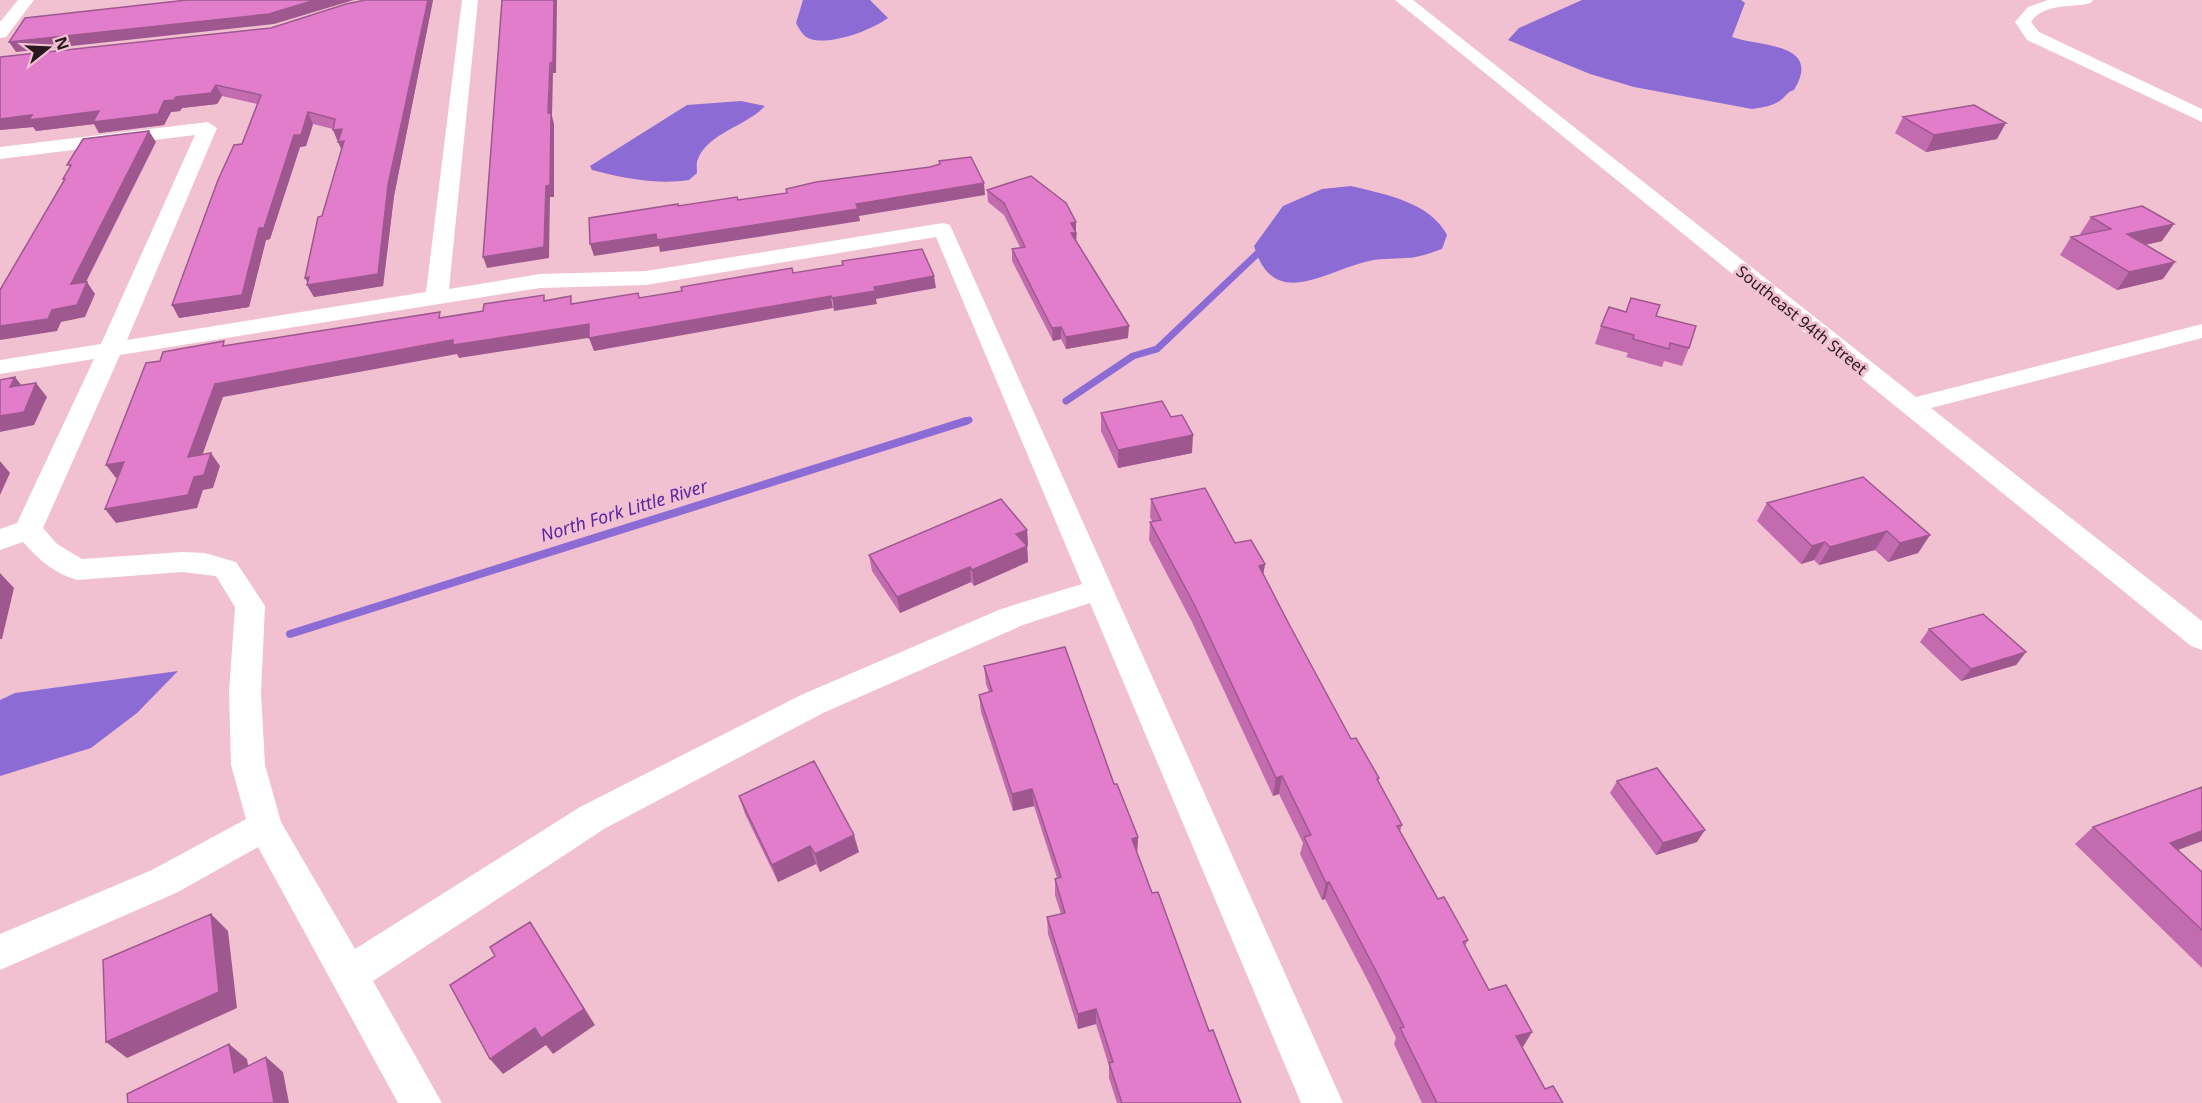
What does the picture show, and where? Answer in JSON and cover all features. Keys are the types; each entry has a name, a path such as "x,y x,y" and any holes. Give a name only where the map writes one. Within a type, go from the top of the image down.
{"street":[{"path":"0,33 26,0"},
{"path":"437,297 470,0"},
{"name":"Southeast 94th Street","path":"1403,0 2202,638"},
{"path":"2085,0 2040,7 2031,11 2023,22 2025,28 2034,36 2202,116"},
{"path":"2175,103 2202,98"},
{"path":"0,153 208,128 108,350 97,380 14,535 77,570 182,562 205,563 226,568 250,606 245,693 248,765 265,826 421,1103"},
{"path":"0,367 540,281 646,278 943,229 1322,1103"},
{"path":"1910,406 2202,331"},
{"path":"350,974 592,818 812,704 1012,617 1099,589"},
{"path":"0,952 165,881 265,826"}],"shaded area":[{"path":"803,0 870,0 888,18 850,36 817,40 806,37 796,23"},
{"path":"1582,0 1741,0 1745,3 1732,37 1784,49 1794,55 1800,63 1801,74 1794,90 1781,100 1771,105 1752,109 1634,87 1590,74 1508,40 1519,28"},
{"path":"741,101 765,106 710,143 697,160 697,173 689,180 665,182 640,180 592,170 590,166 687,105"},
{"path":"1351,186 1391,196 1418,207 1439,224 1447,235 1442,249 1415,257 1370,261 1300,282 1286,282 1273,277 1262,266 1254,246 1283,206 1322,189"},
{"path":"178,671 137,713 91,748 0,776 0,700 15,693"}],"building":[{"path":"187,0 315,0 269,14 9,42 25,18"},
{"path":"365,0 428,0 388,185 378,274 307,285 309,277 305,278 318,217 322,216 344,141 338,142 342,129 333,130 335,119 308,112 301,135 294,135 264,228 259,228 242,295 172,305 218,180 234,145 242,144 261,95 216,85 211,93 176,97 174,100 164,101 158,114 93,122 99,111 29,120 32,115 0,119 0,57 271,28"},
{"path":"502,0 554,0 553,62 550,63 548,113 551,113 550,185 546,186 544,247 483,257"},
{"path":"1974,105 2006,123 1934,135 1903,117"},
{"path":"149,131 71,284 87,282 77,305 52,310 48,319 0,326 0,290 65,179 63,179 71,165 67,165 83,139"},
{"path":"971,157 984,183 856,204 858,209 657,240 656,234 590,244 589,218 678,204 678,206 737,197 738,200 787,193 786,189 816,182 930,167 940,164 939,161"},
{"path":"1031,176 1066,203 1076,222 1071,223 1076,233 1071,233 1129,326 1066,337 1061,327 1052,328 1012,249 1025,247 1004,203 987,190"},
{"path":"2142,206 2174,224 2127,234 2175,262 2129,272 2071,237 2111,229 2091,217"},
{"path":"922,249 934,276 874,287 875,291 832,298 831,296 589,338 589,324 453,345 453,340 215,384 188,457 211,453 204,475 194,477 188,495 105,509 124,462 106,465 146,363 160,361 163,352 224,341 223,346 440,312 439,318 483,311 484,304 544,295 544,301 571,296 571,304 638,293 639,298 682,291 681,287 792,268 793,273 843,265 842,261"},
{"path":"1631,298 1660,305 1656,316 1696,326 1689,348 1670,343 1669,349 1633,339 1634,335 1601,326 1609,307 1626,312"},
{"path":"15,377 10,387 36,383 24,412 0,416 0,380"},
{"path":"1162,401 1171,417 1182,415 1193,435 1118,450 1101,413"},
{"path":"1863,477 1930,535 1900,543 1887,531 1830,547 1825,542 1812,546 1767,503"},
{"path":"1205,488 1235,543 1251,540 1265,564 1259,566 1351,739 1356,738 1379,778 1377,779 1402,825 1397,826 1438,899 1444,897 1468,940 1463,942 1489,990 1506,985 1532,1032 1516,1036 1545,1089 1553,1086 1563,1103 1437,1103 1400,1028 1404,1027 1375,969 1329,882 1326,883 1304,837 1311,835 1282,776 1276,778 1194,604 1150,522 1161,520 1151,499"},
{"path":"1001,499 1027,530 1016,534 1027,546 972,570 970,567 897,597 869,555"},
{"path":"1983,614 2026,652 1971,669 1929,629"},
{"path":"1065,647 1114,784 1117,784 1138,837 1132,839 1152,893 1158,892 1209,1031 1213,1030 1241,1103 1122,1103 1109,1063 1113,1062 1096,1009 1078,1014 1047,917 1065,913 1055,879 1061,877 1032,789 1012,794 979,695 992,691 984,666"},
{"path":"814,761 854,835 815,854 810,846 772,865 739,796"},
{"path":"1657,768 1705,830 1663,843 1617,781"},
{"path":"2202,787 2202,831 2170,843 2202,872 2202,930 2093,827"},
{"path":"211,914 219,992 106,1042 103,960"},
{"path":"530,922 584,1009 541,1038 535,1028 490,1059 450,985 495,956 490,947"},
{"path":"229,1044 234,1073 266,1057 274,1103 128,1103 127,1094"}],"waterway":[{"name":"North Fork Little River","path":"1066,401 1133,356 1157,349 1257,254"},
{"name":"North Fork Little River","path":"962,422 969,420"},
{"name":"North Fork Little River","path":"290,634 966,421"}]}
